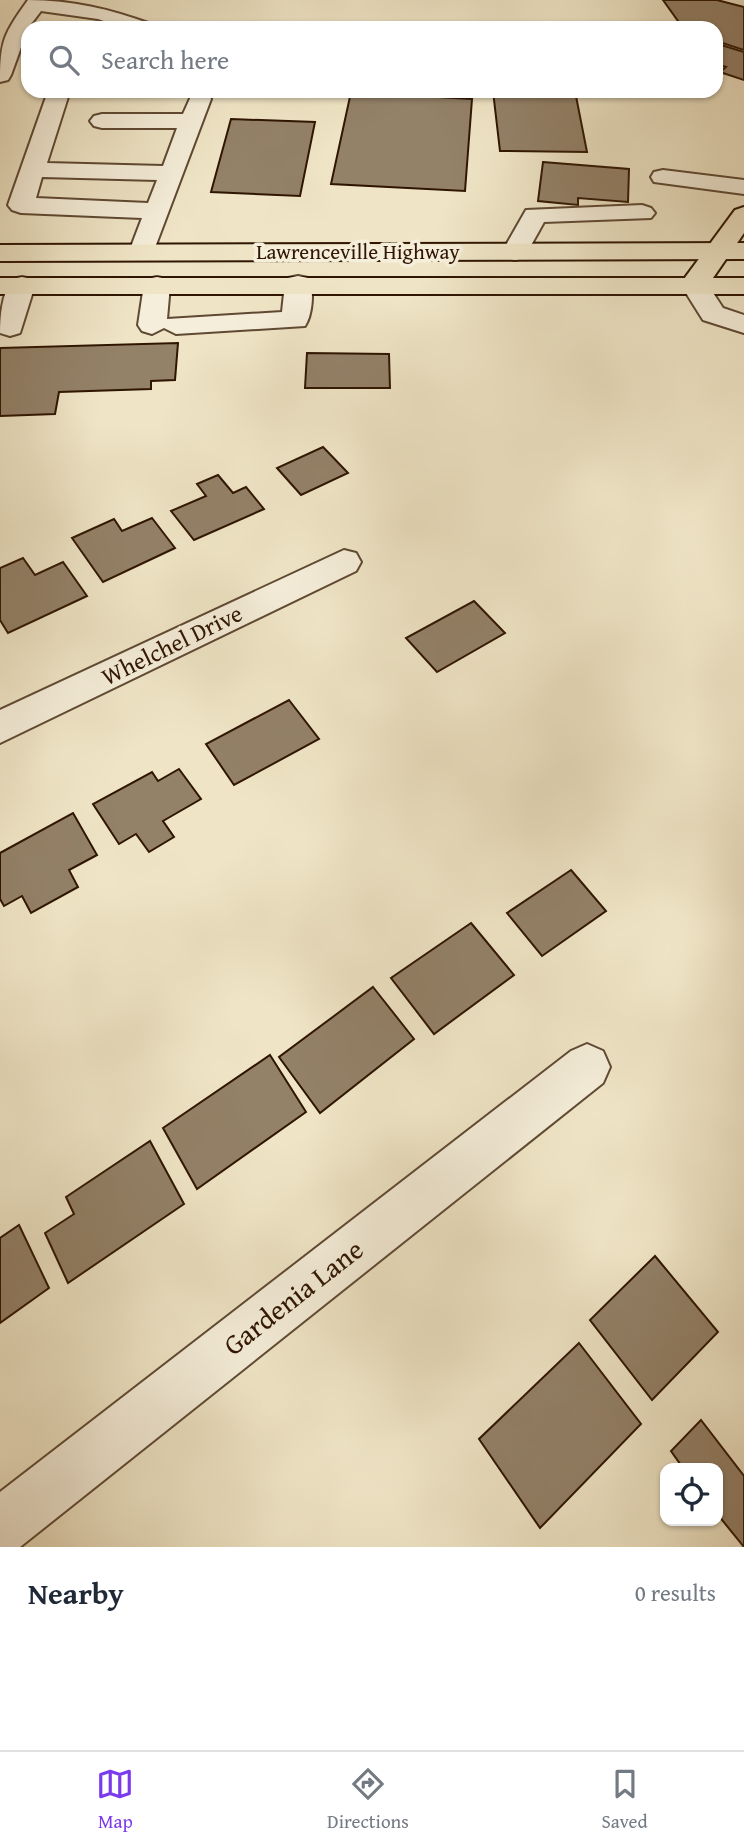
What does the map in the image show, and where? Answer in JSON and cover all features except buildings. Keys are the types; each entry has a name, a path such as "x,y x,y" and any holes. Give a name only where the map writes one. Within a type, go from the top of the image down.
{"main road":[{"path":"694,285 744,215"},
{"name":"Lawrenceville Highway","path":"0,253 744,251"},
{"name":"Lawrenceville Highway","path":"11,286 744,286"}],"street":[{"path":"24,21 37,2 102,13 124,21"},
{"path":"0,26 21,22"},
{"path":"0,75 21,27"},
{"path":"57,98 21,205 158,211"},
{"path":"102,121 196,110 142,252"},
{"path":"33,170 172,173"},
{"path":"663,177 744,187"},
{"path":"515,252 535,215 642,213"},
{"path":"0,246 35,253"},
{"path":"157,285 164,325 295,320 298,284"},
{"path":"694,285 713,314 744,324"},
{"path":"10,327 11,286"},
{"name":"Whelchel Drive","path":"0,727 344,562"},
{"name":"Gardenia Lane","path":"0,1527 587,1067"}]}
